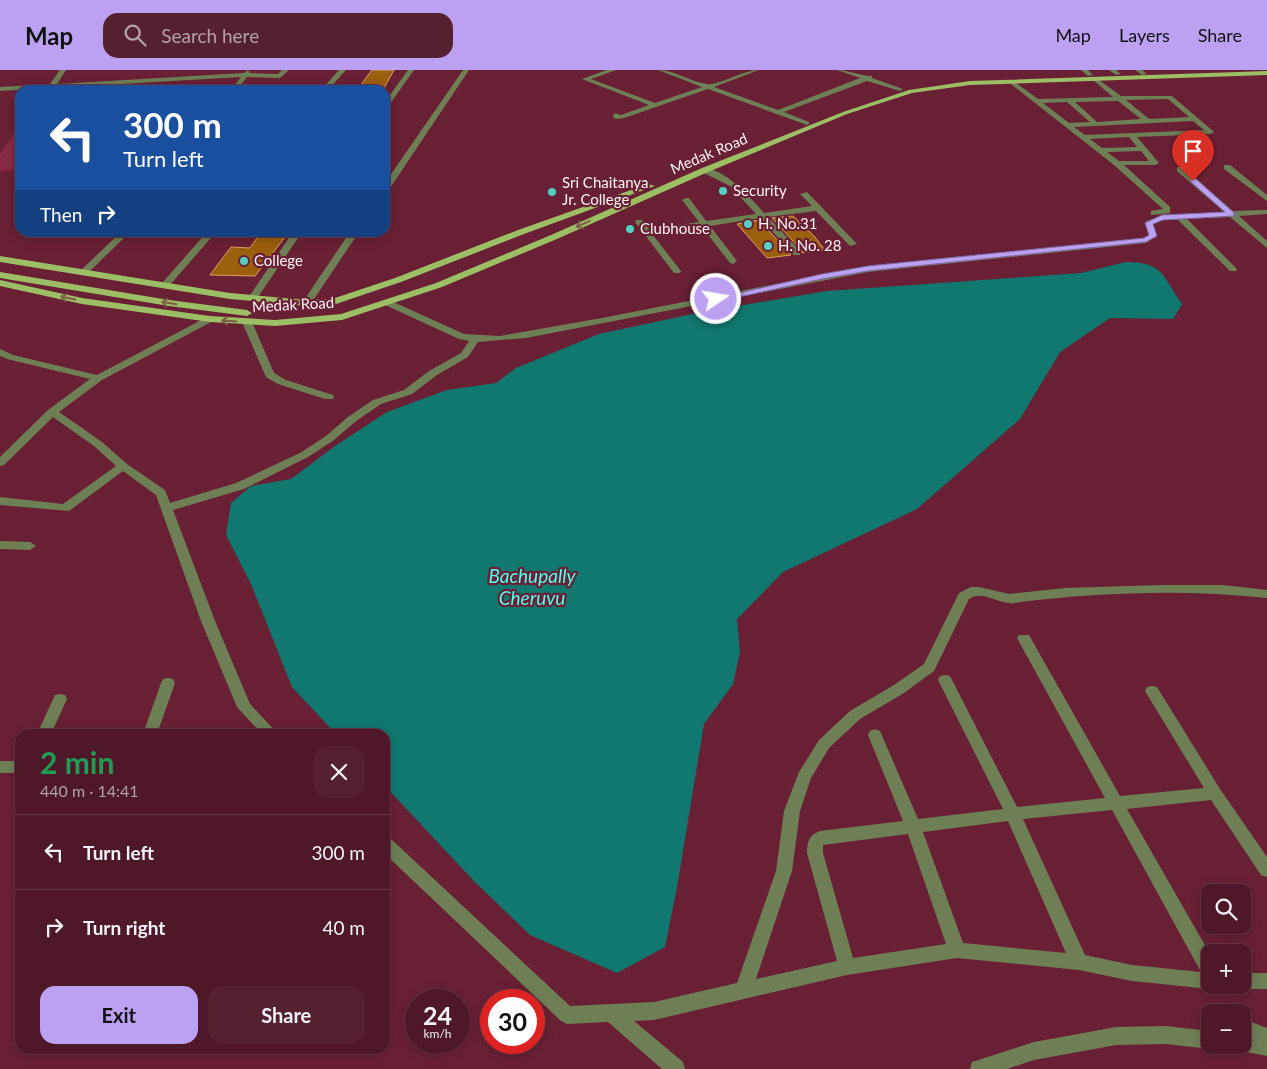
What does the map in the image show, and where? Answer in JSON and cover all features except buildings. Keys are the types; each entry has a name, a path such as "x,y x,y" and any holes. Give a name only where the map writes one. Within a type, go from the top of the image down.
{"main road":[{"name":"Medak Road","path":"0,283 82,301 210,319 247,322 308,322 342,316 439,285 568,231 705,170 897,94 950,84 1115,72 1252,70"},
{"name":"Medak Road","path":"0,259 166,284 230,296 308,303 333,302 369,291 521,232 650,186 807,123 902,88 966,80 1090,75 1267,73"},
{"path":"0,274 236,313 282,316 354,307 452,273 536,237 568,231"},
{"path":"0,265 229,304 282,310 347,304 374,296 504,244 521,232"}],"street":[{"path":"53,85 63,70"},
{"path":"69,85 248,73 280,76 286,70"},
{"path":"329,85 343,70"},
{"path":"390,100 411,70"},
{"path":"390,182 466,70"},
{"path":"613,70 585,79 651,104 754,70"},
{"path":"661,70 807,123"},
{"path":"706,86 744,70"},
{"path":"840,70 902,88"},
{"path":"850,70 867,78"},
{"path":"238,85 248,73"},
{"path":"102,83 106,75"},
{"path":"1090,75 1144,121 1154,134"},
{"path":"778,112 867,78"},
{"path":"386,302 462,337 474,340 639,316 822,276 868,269 1146,240 1153,236 1145,216 1150,213 1167,211 1167,209 1117,163 1010,81"},
{"path":"0,89 15,88"},
{"path":"1038,101 1170,97 1210,132 1083,137"},
{"path":"1069,100 1095,123"},
{"path":"1068,125 1195,119"},
{"path":"1117,163 1155,163 1131,135"},
{"path":"1100,150 1143,149"},
{"path":"1227,167 1267,199"},
{"path":"705,170 733,184 797,253"},
{"path":"1180,170 1267,245"},
{"path":"804,194 852,244"},
{"path":"686,200 734,262"},
{"path":"646,232 817,208"},
{"path":"1149,224 1162,218 1267,212"},
{"path":"1180,217 1233,268"},
{"path":"639,222 677,272"},
{"path":"83,273 121,237"},
{"path":"166,284 208,237"},
{"path":"253,298 295,237"},
{"path":"308,303 352,237"},
{"path":"0,463 52,412 98,378 210,319"},
{"path":"247,322 270,375 282,382 329,397"},
{"path":"166,508 240,486 304,455 330,438 352,419 377,402 408,392 433,373 465,355 474,340"},
{"path":"0,352 10,357 98,378"},
{"path":"52,412 98,444 123,466 161,493 208,621 244,706 262,729"},
{"path":"0,501 65,508 123,466"},
{"path":"0,545 30,546"},
{"path":"744,990 784,871 792,811 804,776 824,744 855,715 900,689 929,667 964,596 971,592 979,591 1009,599 1065,592 1162,589 1223,589 1267,594"},
{"path":"1024,638 1201,955"},
{"path":"945,680 1013,814 1079,962"},
{"path":"152,729 168,682"},
{"path":"1152,691 1215,793 1267,870"},
{"path":"46,729 60,699"},
{"path":"875,735 913,826 957,950"},
{"path":"0,767 15,767"},
{"path":"847,967 815,853 815,843 820,838 1013,814 1215,793"},
{"path":"390,849 567,1016 654,1011 847,967 957,950 1079,962 1132,973 1201,980"},
{"path":"1251,981 1267,981"},
{"path":"611,1013 676,1069"},
{"path":"979,1069 1034,1050 1116,1036 1166,1035 1201,1039"},
{"path":"1251,1036 1267,1037"},
{"path":"1251,1039 1267,1047"}],"shaded area":[{"path":"15,132 15,167 13,170 0,171 0,154"}],"water":[{"name":"Bachupally Cheruvu","path":"1126,262 1148,264 1160,272 1182,304 1173,319 1110,318 1060,352 1020,419 917,509 783,572 737,619 740,652 733,684 704,724 665,947 617,973 530,935 474,881 390,791 390,729 331,729 292,687 251,584 226,535 231,503 251,486 291,479 335,446 387,412 447,390 496,383 516,368 599,334 702,312 827,291 1081,273"}],"place":[{"name":"Security","path":"723,191"},
{"name":"Sri Chaitanya Jr. College","path":"552,192"},
{"name":"H. No.31","path":"748,224"},
{"name":"Clubhouse","path":"630,229"},
{"name":"H. No. 28","path":"768,246"},
{"name":"College","path":"244,261"}],"route":[{"path":"716,299 822,276 868,269 1146,240 1153,236 1149,225 1152,220 1231,214 1193,181"}]}
